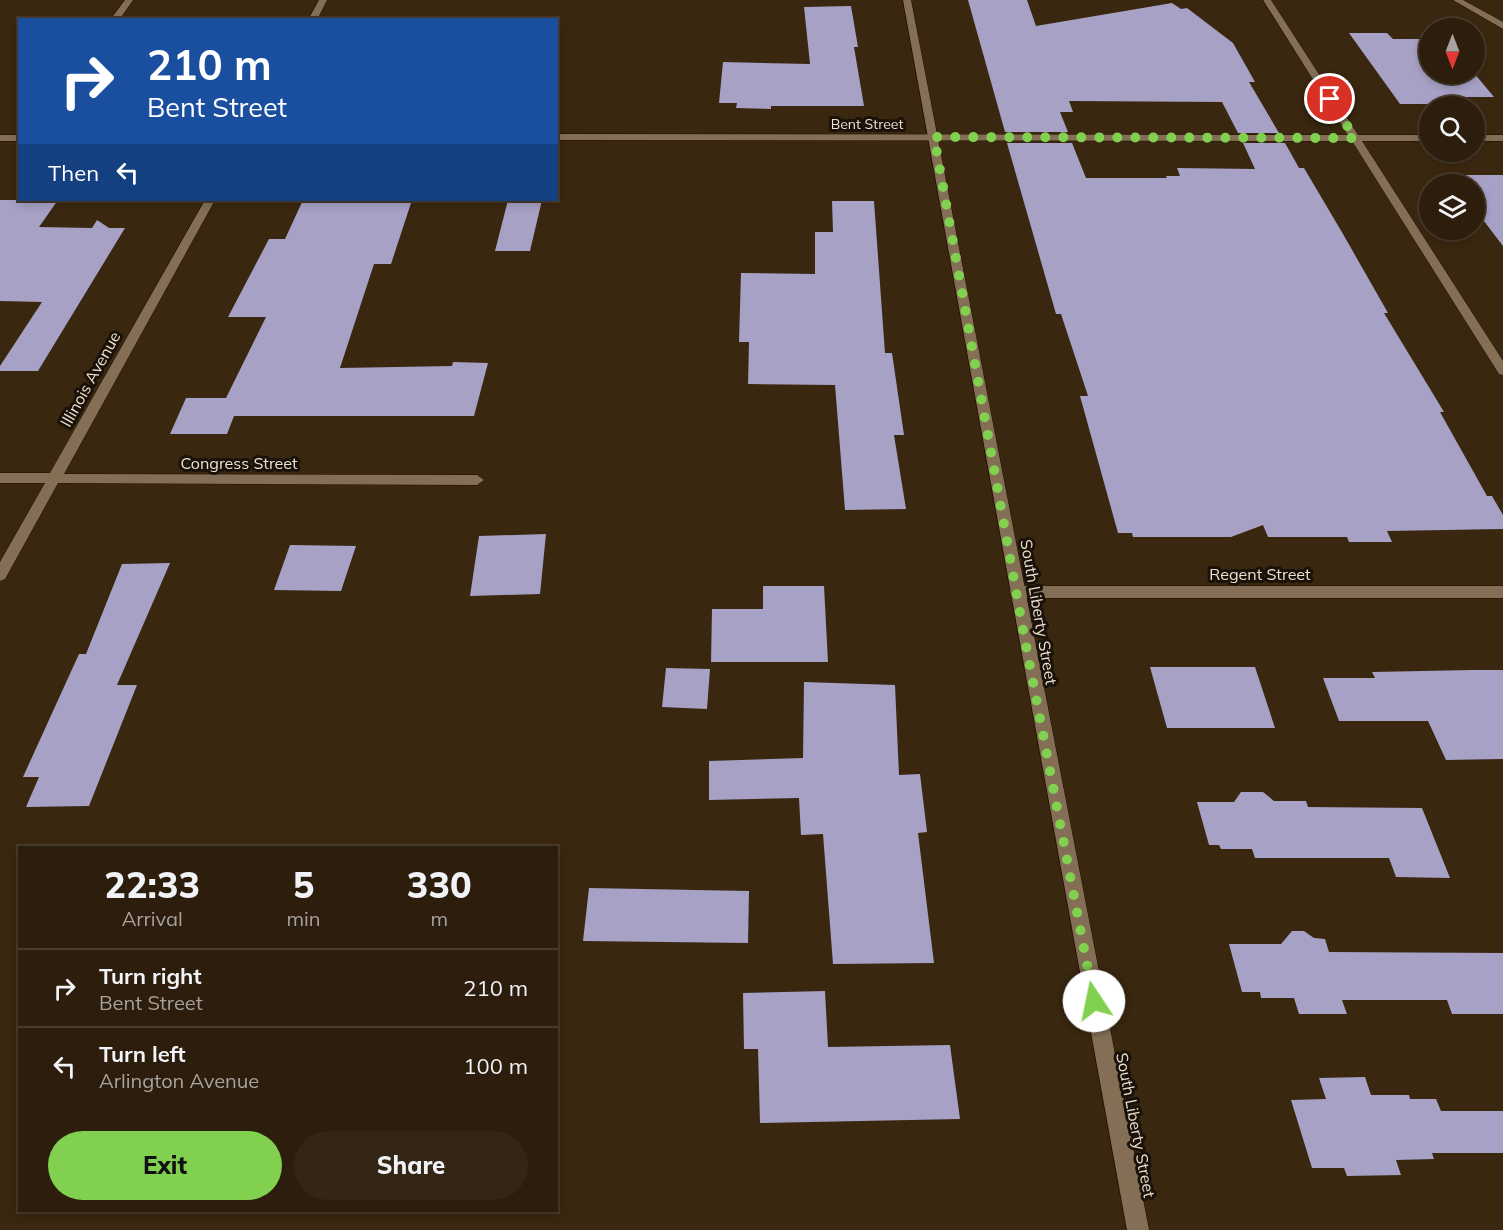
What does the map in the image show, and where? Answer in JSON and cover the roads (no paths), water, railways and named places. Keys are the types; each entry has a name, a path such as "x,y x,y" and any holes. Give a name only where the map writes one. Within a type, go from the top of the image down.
{"street":[{"path":"116,18 129,0"},
{"path":"313,18 323,0"},
{"name":"South Liberty Street","path":"907,0 1138,1230"},
{"path":"1267,0 1503,371"},
{"path":"1457,0 1503,26"},
{"path":"0,138 18,138"},
{"name":"Bent Street","path":"558,138 1419,138"},
{"path":"1485,138 1503,138"},
{"name":"Illinois Avenue","path":"0,575 209,201"},
{"name":"Congress Street","path":"0,478 477,480"},
{"name":"Regent Street","path":"1017,592 1503,592"}]}
